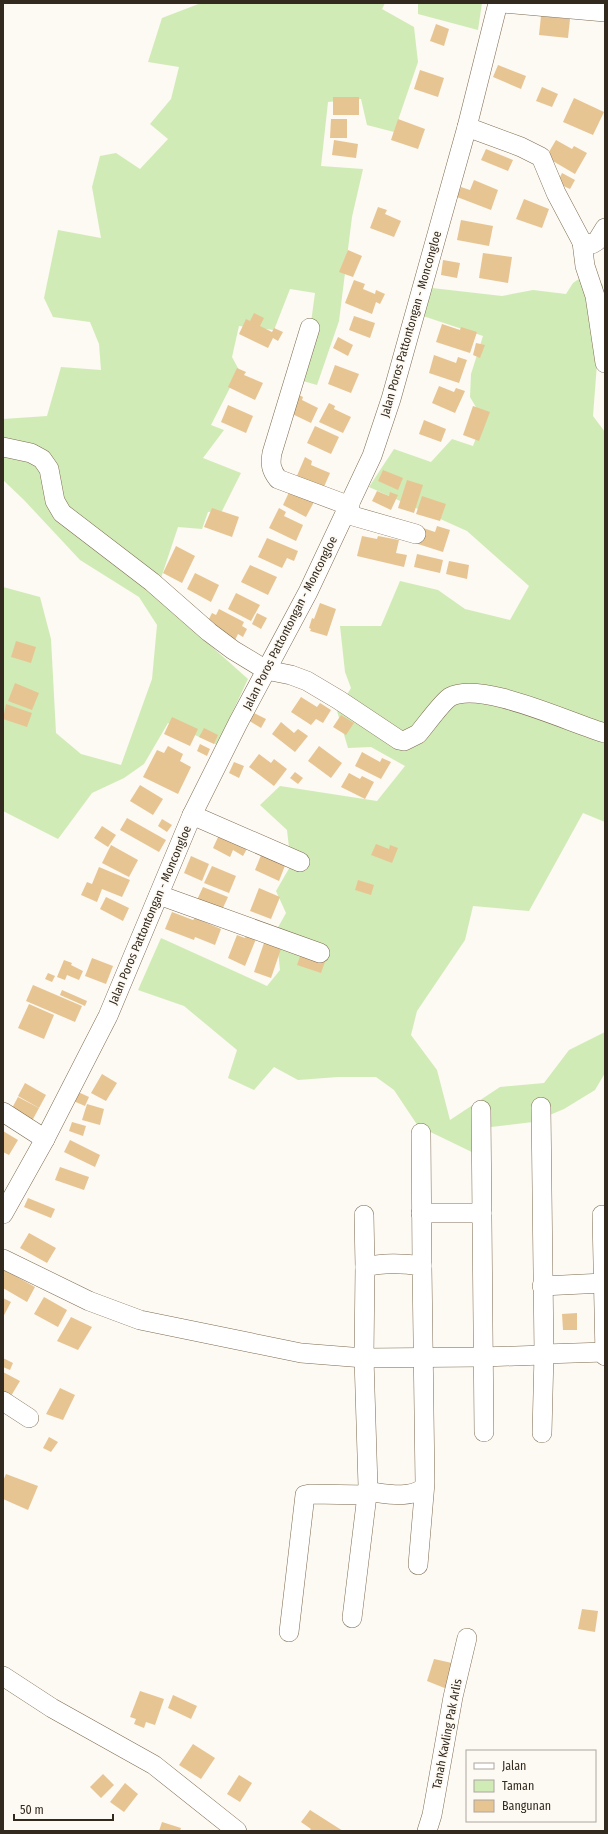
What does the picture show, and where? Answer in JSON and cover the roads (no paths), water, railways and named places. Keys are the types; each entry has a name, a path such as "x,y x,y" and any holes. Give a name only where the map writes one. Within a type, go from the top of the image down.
{"street":[{"name":"Jalan Poros Pattontongan - Moncongloe","path":"3,1214 45,1139 108,1016 192,816 238,723 308,592 348,510 372,456 391,399 467,127 498,3"},
{"path":"504,3 605,12"},
{"path":"467,127 521,147 541,157 556,193 582,242 585,266 595,296 605,363"},
{"path":"582,242 592,244 596,241 605,228"},
{"path":"310,328 274,446 270,463 272,472 278,479 348,510 416,534"},
{"path":"3,447 31,453 42,459 49,469 55,501 62,513 152,582 209,632 233,650 266,670 291,675 307,681 339,700 399,740 404,741 418,734 448,698 457,694 470,692 504,698 605,734"},
{"path":"192,816 300,862"},
{"path":"158,895 320,952"},
{"path":"541,1107 544,1354 542,1432"},
{"path":"481,1110 484,1432"},
{"path":"3,1112 45,1139"},
{"path":"418,1565 424,1487 421,1133"},
{"path":"422,1213 482,1213"},
{"path":"352,1618 367,1491 364,1358 364,1215"},
{"path":"602,1215 605,1356"},
{"path":"3,1259 89,1301 140,1320 301,1353 364,1358 483,1357 605,1352"},
{"path":"364,1267 385,1263 422,1266"},
{"path":"542,1286 604,1283"},
{"path":"3,1401 30,1418"},
{"path":"289,1632 305,1495 367,1491 393,1494 414,1494 424,1487"},
{"name":"Tanah Kavling Pak Arlis","path":"427,1831 432,1815 452,1704 467,1638"},
{"path":"3,1676 52,1708 154,1765 237,1831"}]}
